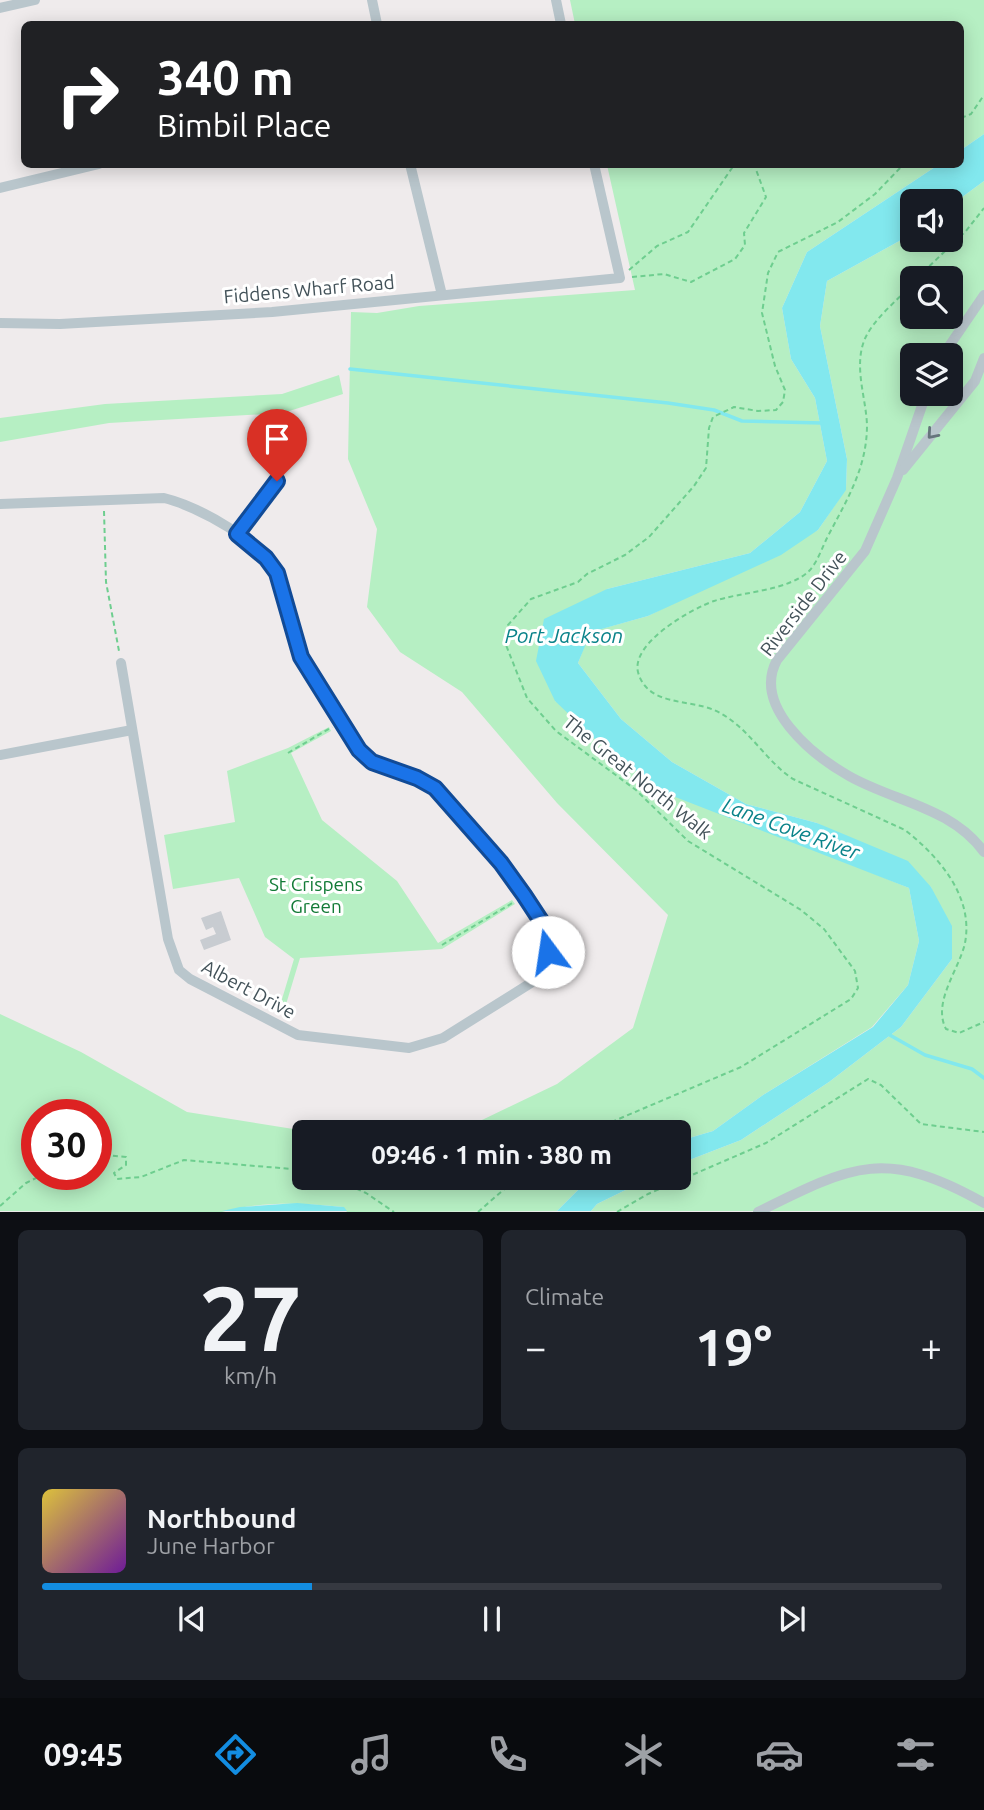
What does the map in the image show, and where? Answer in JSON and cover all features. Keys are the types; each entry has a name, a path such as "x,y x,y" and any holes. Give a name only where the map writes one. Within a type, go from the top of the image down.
{"street":[{"path":"0,8 35,0"},
{"path":"372,0 376,21"},
{"path":"556,0 560,21"},
{"path":"0,188 82,168"},
{"path":"411,168 442,295"},
{"path":"595,168 620,278"},
{"name":"Fiddens Wharf Road","path":"0,323 60,324 258,312 620,278"},
{"path":"951,343 984,295"},
{"name":"Riverside Drive","path":"897,478 968,390 984,358"},
{"name":"Riverside Drive","path":"922,406 897,478 861,559 778,660 770,677 770,693 777,711 785,721 837,769 858,781 950,820 969,834 984,852"},
{"path":"237,534 277,481"},
{"name":"Albert Drive","path":"0,504 164,498 183,502 237,534 266,558 277,573 301,657 359,750 372,762 417,778 435,788 501,863 543,924 548,938 548,952 534,981 443,1038 409,1048 389,1048 298,1035 190,979 180,970 168,939 121,663"},
{"path":"0,755 132,730"},
{"path":"758,1212 844,1173 883,1167 920,1173 984,1203"}],"path":[{"path":"964,117 971,114 984,95"},
{"path":"620,278 657,246 688,232 732,168"},
{"path":"620,278 664,274 691,282 735,259 745,245 744,233 766,197 755,168"},
{"name":"The Great North Walk","path":"615,1120 741,1067 851,999 858,988 855,971 824,929 801,910 688,841 636,790 556,731 527,698 506,645 509,625 531,599 578,582 587,574 625,555 649,537 694,486 706,468 709,428 713,417 734,407 758,411 776,410 783,402 785,390 762,313 768,273 778,252 838,222 875,194 900,168"},
{"path":"930,266 966,231 984,208"},
{"path":"900,298 864,341 860,365 867,424 858,480 814,564 808,572 761,591 713,601 657,635 639,653 638,671 647,690 658,696 714,710 749,734 781,771 793,779 905,830 920,842 951,875 962,903 965,942 944,1001 942,1020 946,1029 959,1033 984,1022"},
{"path":"104,499 106,582 121,663"},
{"path":"288,753 342,722"},
{"path":"442,945 524,895"},
{"path":"617,1212 648,1194 766,1143 869,1079 881,1085 921,1124 984,1132"},
{"path":"112,1156 126,1157 126,1165 114,1173 117,1179 141,1177 184,1160 292,1169"},
{"path":"0,1206 21,1187"},
{"path":"359,1190 394,1212"},
{"path":"478,1212 503,1190"}],"green space":[{"path":"570,0 984,0 984,134 964,148 964,21 574,21"},
{"path":"608,168 933,168 807,252 782,308 791,359 815,398 827,461 800,512 750,553 607,589 555,701 853,865 909,888 919,941 908,985 872,1027 763,1095 713,1131 691,1137 691,1120 482,1120 557,1084 633,1028 668,915 557,803 462,692 400,652 367,607 377,529 348,459 351,312 377,313 419,306 635,290"},
{"path":"984,181 984,1211 591,1211 597,1204 626,1190 691,1190 691,1159 741,1140 829,1082 901,1027 952,959 931,887 817,823 746,804 672,762 621,719 578,663 590,632 648,616 818,530 846,489 847,459 820,326 827,281 900,241 900,252 963,252 963,196"},
{"path":"339,375 343,394 283,413 109,423 0,442 0,418 105,404 282,394"},
{"name":"St Crispens Green","path":"329,727 331,731 291,753 322,820 397,881 438,943 512,900 515,904 442,949 300,958 284,1011 279,1009 294,959 265,937 239,878 173,889 164,835 235,822 227,771 288,748"},
{"path":"0,1014 81,1052 187,1112 292,1129 292,1190 578,1190 557,1211 347,1212 343,1207 282,1204 222,1212 0,1211"}],"water":[{"name":"Port Jackson","path":"984,134 984,181 963,196 963,189 902,189 933,168 964,168 964,148"},
{"name":"Port Jackson","path":"900,190 900,241 827,281 820,326 847,459 846,490 818,530 781,555 648,616 591,632 578,663 621,719 672,762 746,804 817,823 908,861 931,887 952,926 952,959 901,1027 829,1082 741,1140 691,1159 691,1137 713,1131 763,1095 873,1027 908,985 919,941 909,888 665,793 596,740 555,701 536,661 544,619 607,589 750,553 800,512 827,461 815,398 791,359 782,308 807,252"},
{"path":"578,1190 626,1190 597,1204 591,1211 557,1211"},
{"path":"297,1203 344,1207 347,1211 222,1211 240,1207"}],"building":[{"path":"221,911 231,940 204,950 200,940 216,934 213,927 206,930 201,918"}],"waterway":[{"path":"350,369 668,403 714,410 742,421 822,423"},
{"path":"888,1034 925,1055 972,1069 984,1078"}],"route":[{"path":"277,481 237,534 266,558 277,573 301,657 359,750 372,762 417,778 435,788 501,863 543,924 548,938 548,952"}],"water label":[{"name":"Lane Cove River","path":"791,829"}]}
